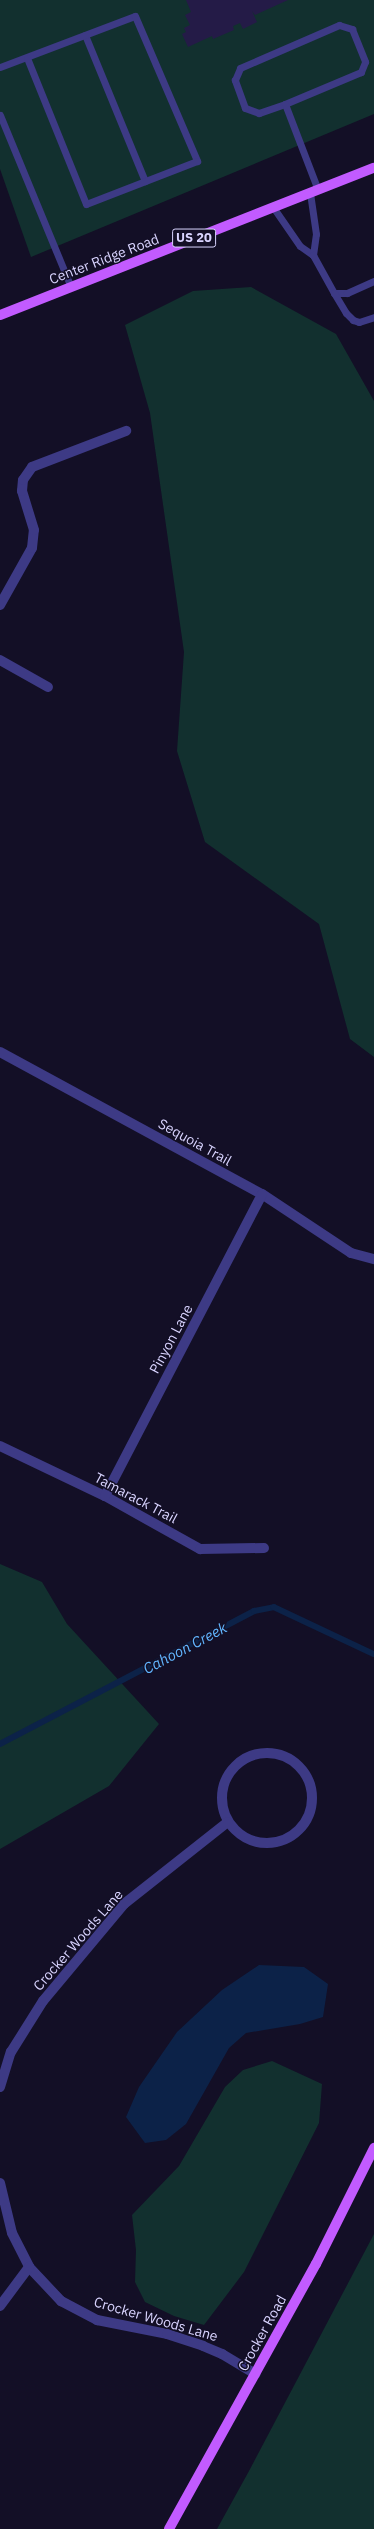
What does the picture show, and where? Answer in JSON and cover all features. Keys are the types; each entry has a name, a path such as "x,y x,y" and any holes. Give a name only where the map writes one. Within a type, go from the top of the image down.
{"main road":[{"name":"Center Ridge Road","path":"0,315 374,168"},
{"name":"Crocker Road","path":"169,2529 316,2264 374,2148"}],"street":[{"path":"0,605 32,548 34,530 22,491 23,480 32,468 126,431"},
{"path":"0,660 48,687"},
{"name":"Sequoia Trail","path":"0,1052 262,1194 351,1253 374,1259"},
{"name":"Pinyon Lane","path":"105,1496 262,1194"},
{"name":"Tamarack Trail","path":"0,1446 36,1461 105,1496 200,1548 264,1548"},
{"path":"263,1753 278,1754 292,1760 304,1771 310,1784 312,1799 310,1813 303,1826 292,1835 279,1841 265,1843 250,1840 238,1833 228,1822 222,1808 222,1792 226,1778 235,1765 248,1756 263,1753"},
{"name":"Crocker Woods Lane","path":"0,2086 11,2052 43,2001 124,1904 228,1822"},
{"name":"Crocker Woods Lane","path":"0,2183 12,2233 29,2267 61,2301 98,2320 167,2334 203,2346 222,2354 255,2374"},
{"path":"0,2306 29,2267"}],"lane":[{"path":"0,67 135,16 197,161 86,204 27,58"},
{"path":"339,25 352,29 366,62 361,72 285,104 259,113 245,108 235,80 240,68 339,25"},
{"path":"85,35 145,181"},
{"path":"285,104 314,192 316,234 313,255"},
{"path":"0,115 71,287"},
{"path":"273,208 300,246 313,255 346,313 353,320 359,322 374,317"},
{"path":"334,293 347,293 374,282"}],"green space":[{"path":"0,0 374,0 374,114 31,257 0,169"},
{"path":"251,287 336,334 374,401 374,1057 350,1039 319,924 205,842 177,751 184,652 150,413 125,325 193,291"},
{"path":"0,1564 42,1582 67,1624 159,1724 109,1786 0,1849"},
{"path":"272,2061 322,2084 319,2123 244,2272 204,2325 174,2316 145,2302 135,2282 136,2250 132,2215 179,2166 225,2087 243,2070"},
{"path":"374,2234 374,2529 217,2529 249,2471"}],"water":[{"path":"259,1965 304,1967 328,1984 323,2017 300,2024 246,2033 229,2048 186,2124 166,2140 145,2143 126,2117 139,2087 177,2032 222,1990"}],"building":[{"path":"186,0 288,0 255,15 252,11 257,22 243,29 240,23 233,26 234,30 213,39 212,36 188,47 182,34 186,32 184,28 190,25 185,15 191,12"}],"waterway":[{"name":"Cahoon Creek","path":"0,1744 254,1611 274,1607 374,1654"}]}
